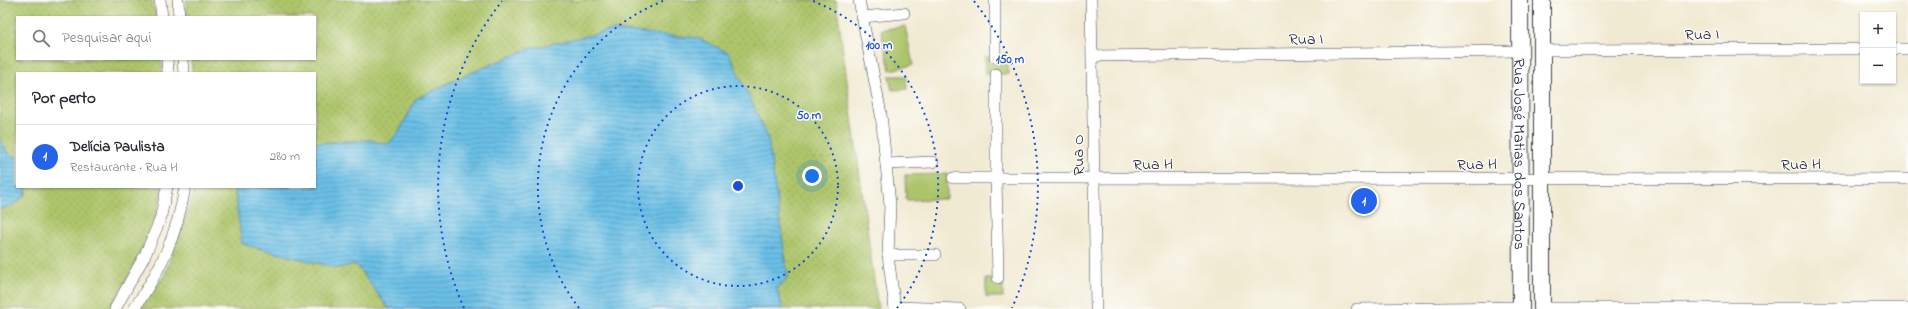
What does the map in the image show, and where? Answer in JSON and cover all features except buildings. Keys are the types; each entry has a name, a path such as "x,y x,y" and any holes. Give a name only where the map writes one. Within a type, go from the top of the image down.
{"main road":[{"name":"Rua José Matias dos Santos","path":"1520,0 1521,308"},
{"name":"Rua José Matias dos Santos","path":"1542,0 1542,308"}],"street":[{"path":"160,0 162,16"},
{"path":"178,0 179,16"},
{"path":"859,0 881,114 890,205 888,255 895,308 960,309"},
{"path":"995,0 995,57"},
{"name":"Rua O","path":"1091,0 1096,309"},
{"path":"863,17 904,13"},
{"name":"Rua I","path":"1542,50 1860,49"},
{"path":"1896,49 1908,49"},
{"name":"Rua I","path":"1093,56 1520,51"},
{"path":"167,60 168,72"},
{"path":"183,60 184,72"},
{"path":"996,74 998,278"},
{"path":"886,164 933,162"},
{"name":"Rua H","path":"953,178 1908,179"},
{"path":"115,309 148,248 160,220 167,188"},
{"path":"134,309 169,249 181,214 185,188"},
{"path":"888,255 935,255"},
{"path":"1357,309 1521,308"},
{"path":"1542,308 1908,308"}],"green space":[{"path":"0,0 152,0 156,16 16,16 16,60 161,60 163,72 16,72 16,157 8,153 0,139"},
{"path":"186,0 836,0 878,309 783,309 777,289 528,49 457,79 416,99 399,132 388,145 369,140 316,143 316,72 192,72 191,60 316,60 316,16 187,16"},
{"path":"905,26 913,65 890,70 881,30"},
{"path":"985,57 1008,57 1008,74 985,74"},
{"path":"889,76 906,76 907,89 892,90"},
{"path":"947,174 947,199 906,200 905,175"},
{"path":"27,188 162,188 153,230 110,309 0,309 0,210 26,195"},
{"path":"194,188 234,188 243,244 337,268 356,264 389,309 140,309 164,276 194,193"},
{"path":"1003,278 1003,297 986,297 986,279"}],"water":[{"path":"613,30 698,38 729,53 768,138 788,277 777,289 783,309 389,309 356,264 337,268 242,244 234,188 316,188 316,143 369,140 388,144 399,132 416,99 457,79 528,49"},
{"path":"0,139 8,153 16,157 16,188 27,188 24,196 18,202 0,210"}],"place":[{"name":"Delícia Paulista","path":"1364,201"}]}
